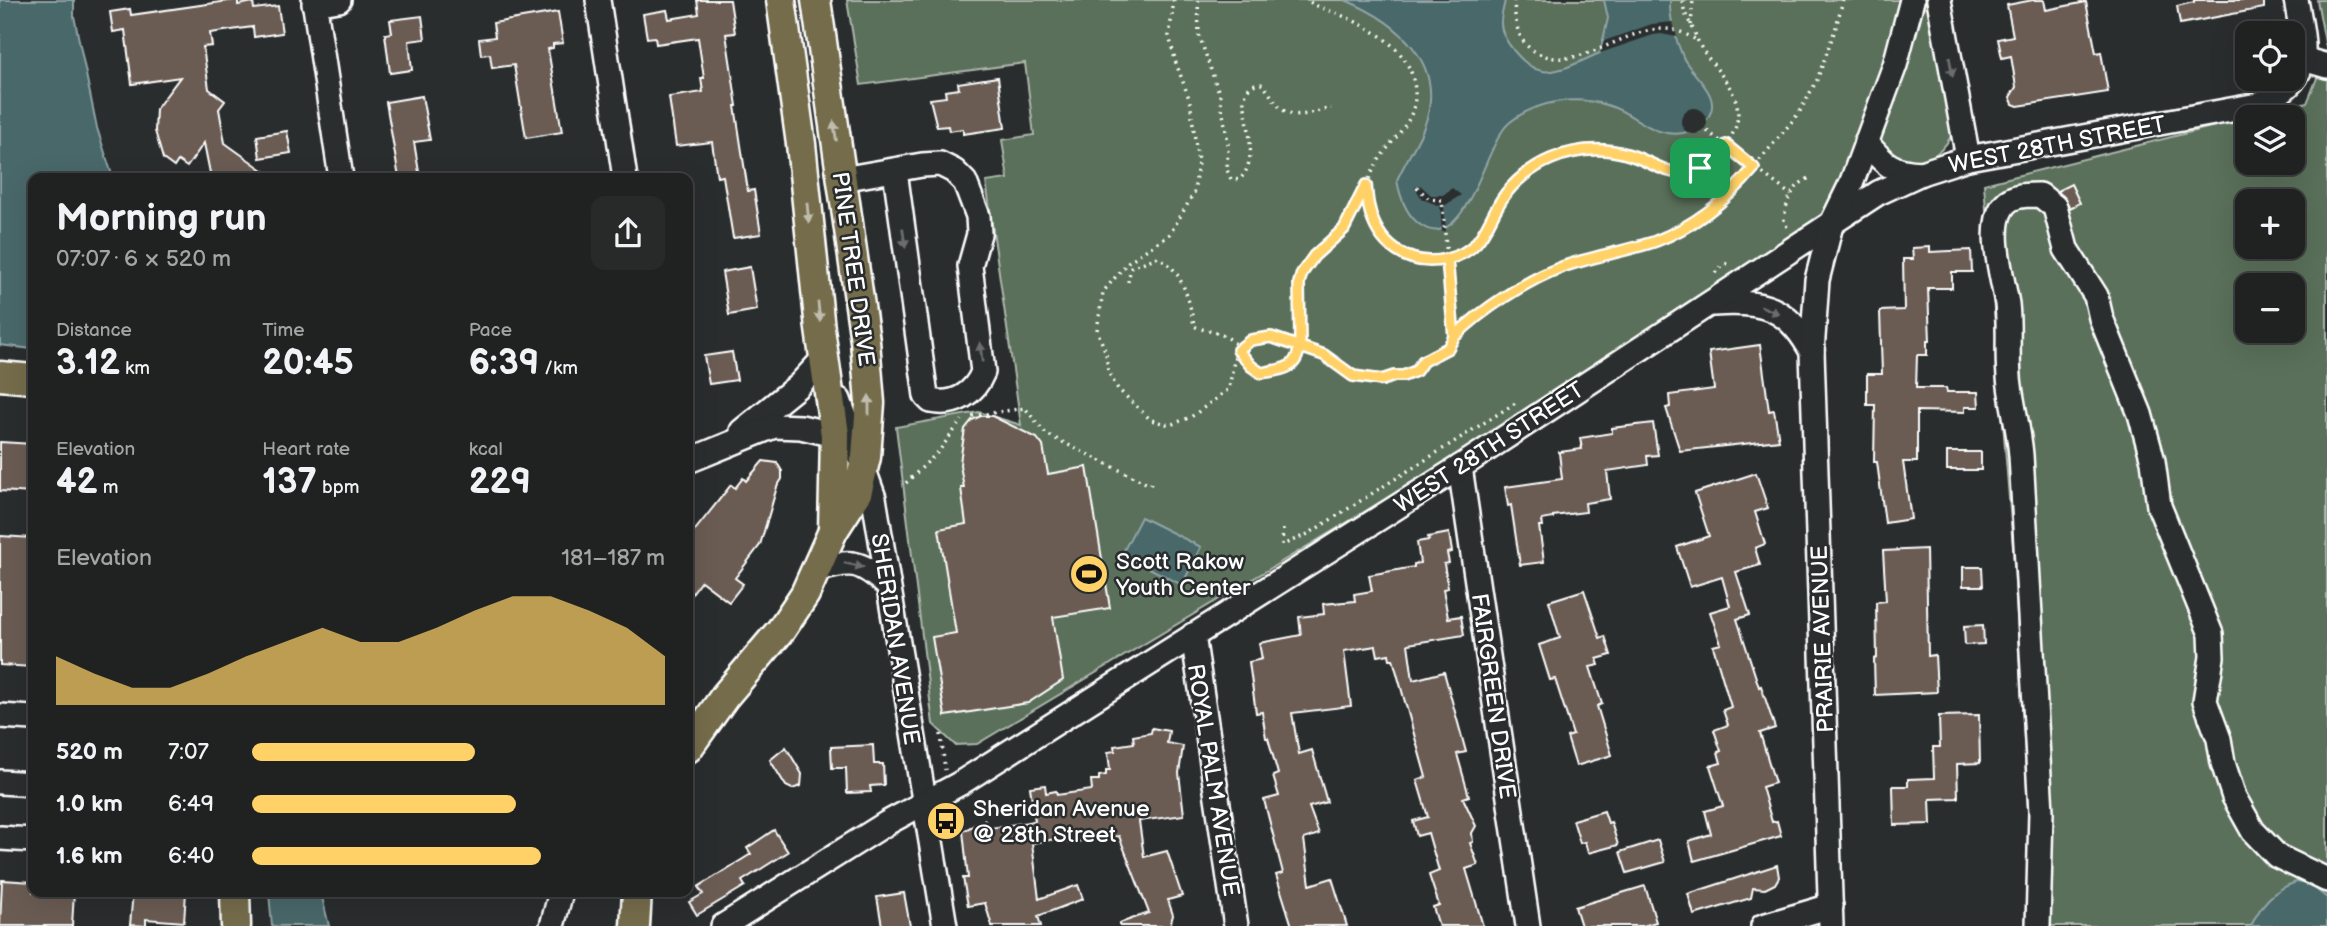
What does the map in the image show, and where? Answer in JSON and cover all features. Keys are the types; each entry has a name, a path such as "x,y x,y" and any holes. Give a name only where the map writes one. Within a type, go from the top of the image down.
{"main road":[{"name":"PINE TREE DRIVE","path":"781,0 801,144 835,436 833,531"},
{"name":"PINE TREE DRIVE","path":"693,741 719,704 781,630 805,593 833,531 857,494 869,443 869,383 863,318 816,0"},
{"path":"235,897 236,926"},
{"path":"635,926 637,897"}],"street":[{"path":"339,0 314,2 340,173"},
{"path":"598,0 624,173"},
{"name":"PRAIRIE AVENUE","path":"1831,916 1812,352 1817,280 1831,225 1851,184 1895,65 1912,0"},
{"path":"1940,0 1968,158"},
{"path":"2296,0 2299,21"},
{"path":"2305,68 2327,66"},
{"name":"WEST 28TH STREET","path":"723,926 925,802 959,784 1460,467 1878,193 1921,173 1968,158 2258,105 2282,91"},
{"path":"1866,142 1876,155 1899,172 1921,173"},
{"path":"842,178 940,164 954,171 965,182 978,215 979,234 971,267 983,372 978,385 953,401 931,401 926,396 895,171"},
{"path":"2038,926 2040,812 2034,661 2021,455 2018,421 2010,386 2007,306 2000,271 1997,225 2002,207 2017,196 2040,195 2055,207 2066,249 2096,296 2101,318 2140,414 2153,461 2160,506 2211,635 2212,657 2205,701 2219,739 2223,764 2234,797 2253,831 2277,856 2327,880"},
{"path":"1710,305 1752,303 1772,309 1788,319 1801,332 1812,352"},
{"path":"724,447 799,386 824,358"},
{"name":"SHERIDAN AVENUE","path":"824,358 874,498 945,926"},
{"path":"693,459 762,429 781,425 835,436"},
{"name":"FAIRGREEN DRIVE","path":"1460,467 1528,926"},
{"path":"817,570 844,563 856,563 871,571 887,585"},
{"name":"ROYAL PALM AVENUE","path":"1193,635 1236,926"},
{"path":"0,716 28,719"},
{"path":"0,782 28,784"},
{"path":"0,838 28,840"},
{"path":"552,926 560,897"},
{"path":"1763,926 1831,916"}],"path":[{"path":"1174,0 1169,36 1190,101 1198,162 1194,193 1170,234 1128,262 1103,292 1097,330 1106,353 1108,372 1118,389 1151,420 1170,425 1191,417 1229,389 1232,366 1238,350 1259,337 1271,337 1324,355 1353,376 1382,380 1403,376 1416,371 1423,361 1448,348 1454,337 1470,323 1548,273 1657,240 1688,226 1723,201 1787,130 1809,96 1829,49 1843,0"},
{"path":"1198,0 1199,35 1220,96 1228,143 1227,170 1231,179 1239,180 1248,167 1250,154 1244,101 1245,92 1252,85 1256,83 1265,86 1280,108 1291,115 1331,108"},
{"path":"1128,282 1131,267 1158,257 1166,262 1186,292 1194,326 1203,331 1219,332 1235,344 1251,366 1261,373 1291,366 1297,360 1300,347 1299,283 1302,273 1314,256 1344,229 1384,153 1406,126 1414,105 1413,79 1405,60 1388,42 1360,25 1307,0"},
{"path":"1514,0 1515,21 1521,38 1531,50 1548,57 1574,57 1659,29 1679,31 1698,41"},
{"path":"1366,185 1368,207 1375,226 1390,246 1418,261 1447,259 1465,253 1486,231 1507,193 1524,176 1548,160 1577,152 1604,150 1634,157 1664,171 1686,172 1710,163 1726,145 1735,128 1737,113 1734,98 1723,75 1702,51 1684,12 1683,0"},
{"path":"1691,25 1693,0"},
{"path":"1707,131 1791,195"},
{"path":"1782,234 1787,228 1784,220 1791,195 1797,186 1812,177"},
{"path":"1417,187 1429,198 1441,200 1454,337"},
{"path":"1714,275 1723,265 1735,261"},
{"path":"1283,529 1282,545 1308,534 1524,398"},
{"path":"906,483 939,451 964,418 1026,408 1046,434 1150,485 1153,481"},
{"path":"941,734 946,778"}],"green space":[{"path":"847,0 1903,0 1859,135 1836,189 1817,221 1453,459 977,744 955,745 933,724 896,427 979,412 1021,425 986,182 1008,179 1002,140 1034,135 1025,63 861,85"},
{"path":"1923,0 1933,0 1956,127 1947,143 1936,154 1922,160 1903,163 1878,144"},
{"path":"2317,0 2327,0 2327,53"},
{"path":"2327,53 2327,926 2030,926 2030,844 2013,548 1984,184 2235,121 2235,175 2305,175 2305,105 2299,105 2307,103"}],"water":[{"path":"0,0 74,0 74,16 97,128 111,173 28,173 28,348 0,345"},
{"path":"1345,0 1505,0 1501,22 1509,44 1521,59 1535,69 1549,71 1564,68 1600,53 1608,18 1604,0 1670,0 1680,51 1709,92 1712,108 1707,120 1698,128 1672,134 1654,129 1620,110 1597,103 1570,100 1532,109 1509,123 1500,134 1463,211 1451,225 1437,230 1422,226 1405,206 1397,180 1424,127 1430,104 1424,65 1400,33 1365,9"},
{"path":"1141,517 1201,547 1182,585 1122,554"},
{"path":"2296,882 2309,884 2327,898 2327,926 2251,926 2269,899"},
{"path":"269,897 322,897 329,926 272,926"}],"pier":[{"path":"1673,22 1677,37 1653,35 1600,53 1604,41 1652,24"},
{"path":"1694,108 1703,112 1707,121 1703,130 1694,134 1685,130 1681,121 1685,112"},
{"path":"1420,185 1431,195 1443,195 1452,188 1461,195 1444,206 1446,231 1442,232 1440,206 1422,199 1415,187"}],"building":[{"path":"238,0 238,5 253,2 254,9 278,6 282,33 254,37 253,27 210,33 212,46 203,47 209,89 225,101 219,109 225,143 267,173 210,173 204,143 187,167 178,161 174,167 163,159 155,131 156,109 180,77 132,84 125,30 113,32 110,12 130,9 131,15"},
{"path":"697,0 730,0 735,33 726,34 735,106 748,191 754,190 761,234 733,238 723,176 717,177 712,142 676,146 669,97 703,92 701,78 704,78 698,38 656,44 655,37 647,38 643,14 667,10 669,19 699,14"},
{"path":"2044,0 2046,10 2086,2 2096,53 2101,52 2108,92 2018,106 2013,104 2010,97 2016,87 2011,56 2002,58 1998,39 2013,36 2007,5"},
{"path":"2194,0 2264,0 2264,8 2180,24 2177,6"},
{"path":"558,12 563,43 553,44 553,48 548,49 562,132 526,138 514,65 492,68 490,54 481,55 479,39 495,37 493,23"},
{"path":"422,16 425,39 409,41 412,70 390,73 385,34 392,33 390,20"},
{"path":"998,77 1005,128 963,134 963,129 949,131 948,126 937,127 930,99 946,97 945,91 959,89 958,83"},
{"path":"422,96 430,140 414,142 419,173 398,173 386,102"},
{"path":"287,131 291,153 260,158 257,136"},
{"path":"2071,184 2080,203 2070,208 2057,191"},
{"path":"1930,247 1930,252 1971,250 1972,272 1952,272 1952,288 1928,288 1930,341 1927,341 1927,355 1917,355 1916,388 1978,392 1979,407 1965,407 1965,412 1917,411 1917,462 1903,462 1911,519 1885,523 1877,462 1874,462 1875,405 1867,405 1867,374 1882,374 1880,311 1904,310 1903,259 1913,259 1912,248"},
{"path":"750,267 757,310 729,315 722,272"},
{"path":"1760,345 1769,411 1774,410 1779,440 1680,451 1666,408 1670,407 1669,395 1714,389 1709,352"},
{"path":"732,352 737,380 709,384 704,356"},
{"name":"Scott Rakow Youth Center","path":"981,416 992,416 1037,438 1043,446 1048,474 1087,467 1110,608 1053,617 1063,680 1028,703 945,716 932,637 956,633 939,529 966,524 961,488 964,488 961,455 965,429 972,420"},
{"path":"1653,423 1658,455 1647,456 1648,465 1607,471 1610,499 1585,503 1586,512 1542,520 1543,526 1539,526 1544,562 1520,565 1511,505 1508,506 1505,487 1562,479 1559,452 1582,449 1580,438 1612,433 1612,428"},
{"path":"0,442 28,444 28,493 0,491"},
{"path":"1947,452 1981,452 1981,470 1947,470"},
{"path":"763,461 777,463 782,471 782,479 777,487 760,545 735,578 743,584 729,602 701,581 693,592 693,533 731,485 735,488 743,478 746,481"},
{"path":"1756,473 1768,508 1755,512 1765,544 1755,548 1760,565 1736,572 1750,615 1737,619 1775,728 1760,733 1775,783 1762,787 1772,822 1777,821 1781,836 1694,861 1689,841 1711,834 1705,811 1723,806 1710,766 1721,763 1718,752 1721,751 1714,730 1728,725 1723,710 1731,707 1713,646 1721,644 1710,612 1730,606 1722,577 1690,587 1677,547 1709,536 1695,493"},
{"path":"1449,533 1452,552 1447,553 1449,563 1444,564 1448,588 1443,589 1448,618 1461,616 1464,635 1408,644 1413,680 1444,672 1466,752 1457,754 1469,796 1463,798 1476,826 1472,833 1473,842 1470,843 1478,865 1466,869 1483,926 1439,926 1433,907 1439,905 1429,875 1439,871 1428,833 1417,836 1413,821 1428,817 1417,780 1426,777 1393,659 1390,659 1389,654 1378,656 1376,646 1344,651 1351,706 1292,713 1299,754 1312,750 1327,802 1309,807 1319,834 1304,839 1310,885 1332,878 1347,926 1292,926 1276,875 1283,873 1264,800 1279,796 1273,776 1278,774 1266,738 1262,712 1256,713 1249,662 1262,659 1259,643 1301,635 1299,617 1324,614 1323,604 1355,601 1354,594 1372,591 1369,575 1414,567 1414,564 1420,563 1417,542"},
{"path":"0,536 28,538 28,667 0,665"},
{"path":"1926,549 1928,656 1935,655 1937,692 1875,695 1876,602 1886,601 1883,551"},
{"path":"1963,567 1982,567 1983,586 1963,586"},
{"path":"1584,590 1600,638 1605,636 1611,655 1597,659 1599,665 1590,667 1602,704 1597,706 1612,755 1576,766 1567,737 1573,735 1555,679 1550,680 1539,645 1560,638 1549,601"},
{"path":"1983,625 1984,644 1965,645 1964,626"},
{"path":"1979,715 1980,763 1957,764 1958,798 1930,799 1931,824 1894,825 1893,786 1908,786 1908,779 1934,778 1933,747 1940,747 1939,716"},
{"path":"1152,728 1169,731 1167,743 1183,746 1179,773 1184,815 1139,821 1144,857 1167,851 1182,896 1168,900 1173,915 1170,926 1120,926 1120,923 1149,913 1119,836 1068,843 1067,837 1032,843 1039,899 1078,885 1083,899 1038,916 1041,926 992,926 985,903 968,906 963,878 968,878 963,831 984,820 991,828 1035,821 1030,787 1045,785 1046,793 1056,791 1057,795 1092,790 1091,780 1099,780 1099,776 1106,775 1106,770 1110,770 1108,752 1115,751 1114,746 1134,743 1133,736 1151,733"},
{"path":"873,745 874,764 883,764 884,785 870,786 871,792 847,793 846,768 832,768 831,747"},
{"path":"786,747 802,774 801,786 792,789 786,786 770,760"},
{"path":"1604,811 1608,823 1611,822 1618,845 1588,853 1585,842 1580,843 1573,820"},
{"path":"774,830 788,852 742,881 745,886 697,915 689,902 703,894 698,887 751,854 747,848"},
{"path":"1658,840 1665,862 1627,873 1620,852"},
{"path":"1777,865 1779,877 1775,884 1765,889 1753,888 1751,898 1694,915 1688,894"},
{"path":"2,880 28,882 28,897 74,897 72,926 0,926"},
{"path":"1645,886 1656,922 1643,926 1581,926 1575,907"},
{"path":"904,893 910,926 882,926 877,897"},
{"path":"133,897 186,897 184,922 146,919 146,926 130,925"}],"place":[{"name":"Scott Rakow Youth Center","path":"1089,574"},
{"name":"Sheridan Avenue @ 28th Street","path":"946,821"}],"route":[{"path":"1700,168 1686,172 1664,171 1630,155 1598,150 1548,160 1534,169 1507,193 1484,235 1465,253 1447,259 1454,337 1448,348 1423,361 1416,371 1382,380 1361,378 1353,376 1324,355 1300,347 1282,340 1271,337 1251,340 1238,350 1251,366 1261,373 1281,370 1297,360 1300,347 1301,323 1300,278 1314,256 1344,229 1366,185 1368,207 1375,226 1390,246 1418,261 1447,259 1454,337 1507,297 1548,273 1657,240 1688,226 1723,201 1754,168 1726,145 1720,154 1700,168"}]}
